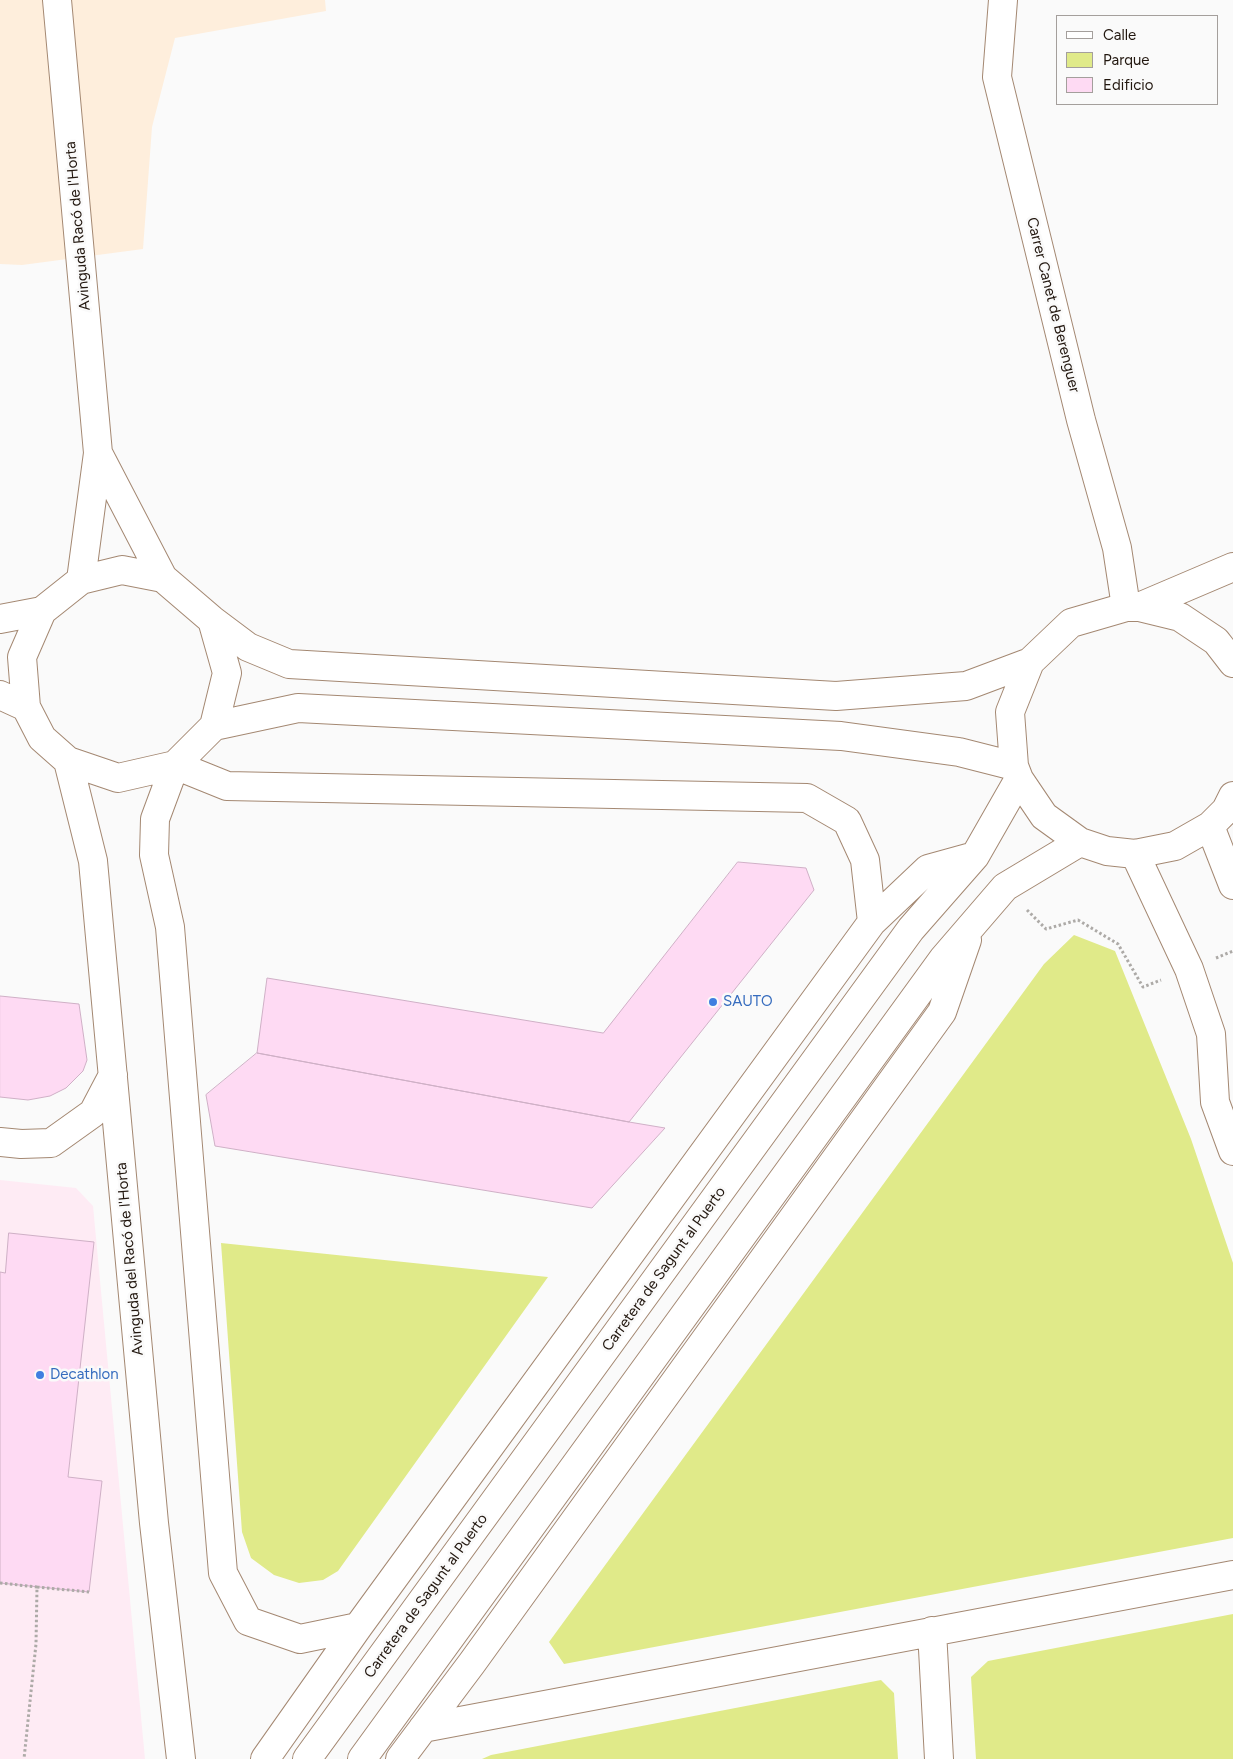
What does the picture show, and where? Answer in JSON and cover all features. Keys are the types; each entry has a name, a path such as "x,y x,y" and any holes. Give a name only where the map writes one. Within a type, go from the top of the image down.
{"street":[{"name":"Avinguda Racó de l'Horta","path":"57,0 98,453 81,580"},
{"name":"Carrer Canet de Berenguer","path":"1003,0 997,77 1081,420 1132,607"},
{"name":"Avinguda Racó de l'Horta","path":"98,453 163,578"},
{"path":"0,619 42,610 81,580 122,570 163,578 212,620 248,647 289,664 826,695 966,686 1030,662 1071,623 1132,607 1233,567"},
{"path":"1132,607 1180,618 1216,641 1233,664"},
{"path":"42,610 22,657 26,707 42,738 68,761 118,778 175,765 227,786 807,798 847,821 865,860 872,922"},
{"path":"212,620 228,673 214,726 175,765 156,819 154,855 170,927 223,1573 248,1622 300,1638 358,1627"},
{"path":"1030,662 1010,712 1016,772 1044,816 1080,842 1107,851 1135,854 1175,846 1225,811 1233,884"},
{"path":"0,694 26,707"},
{"path":"214,726 298,708 841,736 960,752 1016,772"},
{"name":"Avinguda del Racó de l'Horta","path":"68,761 93,861 154,1524 181,1759"},
{"name":"Carretera de Sagunt al Puerto","path":"307,1759 911,929 975,856 1016,772"},
{"path":"362,1759 937,967 1005,887 1080,842"},
{"path":"1135,854 1188,969 1211,1034 1215,1102 1233,1152"},
{"path":"264,1759 358,1627 872,922 928,869 975,856"},
{"path":"400,1759 472,1663 942,1012 972,925"},
{"path":"0,1142 21,1144 51,1143 93,1114 113,1075"},
{"path":"423,1728 1233,1575"},
{"path":"932,1632 939,1759"}],"path":[{"path":"1005,887 1046,929 1078,920 1118,944 1143,987 1188,969"},
{"path":"0,1583 89,1592"},
{"path":"24,1759 36,1644 37,1587"}],"shaded area":[{"path":"0,0 325,0 326,11 175,38 152,127 143,249 22,265 0,264"},
{"path":"0,1180 76,1188 93,1206 145,1759 0,1759"}],"green space":[{"path":"1074,935 1115,951 1191,1139 1233,1263 1233,1538 564,1664 549,1642 1044,964"},
{"path":"221,1243 548,1277 338,1571 323,1580 299,1583 274,1575 251,1558 242,1532"},
{"path":"1233,1614 1233,1759 976,1759 971,1677 988,1661"},
{"path":"881,1680 894,1693 898,1759 482,1759 491,1755"}],"building":[{"path":"738,862 806,868 814,890 629,1122 257,1053 267,978 603,1033"},
{"path":"0,996 79,1004 87,1060 83,1071 66,1088 50,1096 28,1100 0,1097"},
{"path":"257,1053 665,1128 592,1208 215,1146 206,1095"},
{"name":"Decathlon","path":"9,1233 94,1242 68,1477 102,1481 89,1592 0,1583 0,1272 5,1273"}],"place":[{"name":"SAUTO","path":"713,1002"},
{"name":"Decathlon","path":"40,1375"}]}
